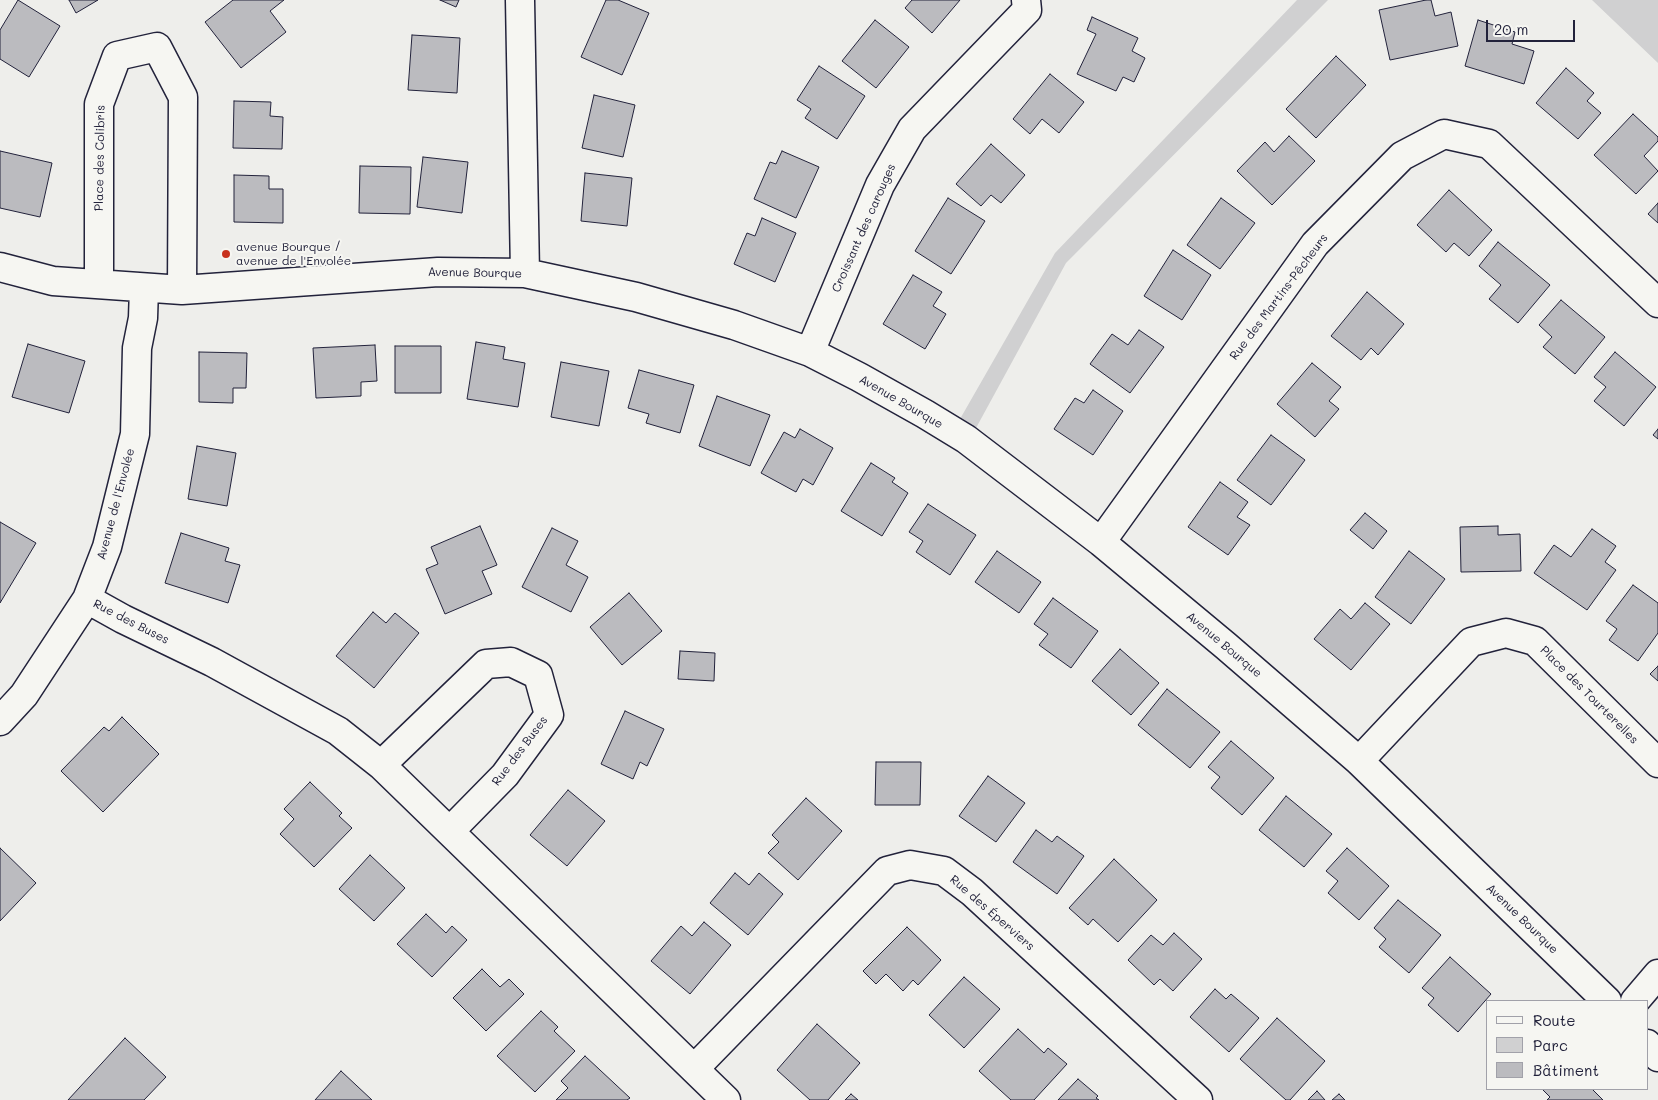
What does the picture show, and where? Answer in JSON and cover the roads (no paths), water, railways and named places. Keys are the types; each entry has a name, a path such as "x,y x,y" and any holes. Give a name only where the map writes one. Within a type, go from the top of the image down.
{"street":[{"path":"520,0 524,273"},
{"name":"Croissant des carouges","path":"810,352 880,185 912,129 1027,10 1026,0"},
{"name":"Place des Colibris","path":"99,283 99,104 118,56 157,47 183,98 182,290"},
{"name":"Rue des Martins-Pêcheurs","path":"1101,542 1315,244 1402,156 1444,134 1489,144 1658,303"},
{"name":"Avenue Bourque","path":"0,267 53,281 182,290 438,272 524,273 636,297 734,325 810,352 860,377 966,439 1101,542 1226,646 1359,761 1606,1000"},
{"name":"Avenue de l'Envolée","path":"0,721 24,695 87,600 107,547 134,434 137,348 143,318 144,288"},
{"name":"Rue des Buses","path":"87,600 300,708 338,730 382,764 726,1100"},
{"name":"Place des Tourterelles","path":"1359,761 1471,642 1506,633 1535,641 1658,763"},
{"name":"Rue des Buses","path":"382,764 486,664 511,662 538,675 549,715 505,775 450,831"},
{"name":"Rue des Éperviers","path":"694,1069 886,871 910,865 944,871 972,892 1198,1100"},
{"path":"1635,1000 1658,974"},
{"path":"1648,1045 1658,1057"}],"place":[{"name":"avenue Bourque / avenue de l'Envolée","path":"226,254"}]}
